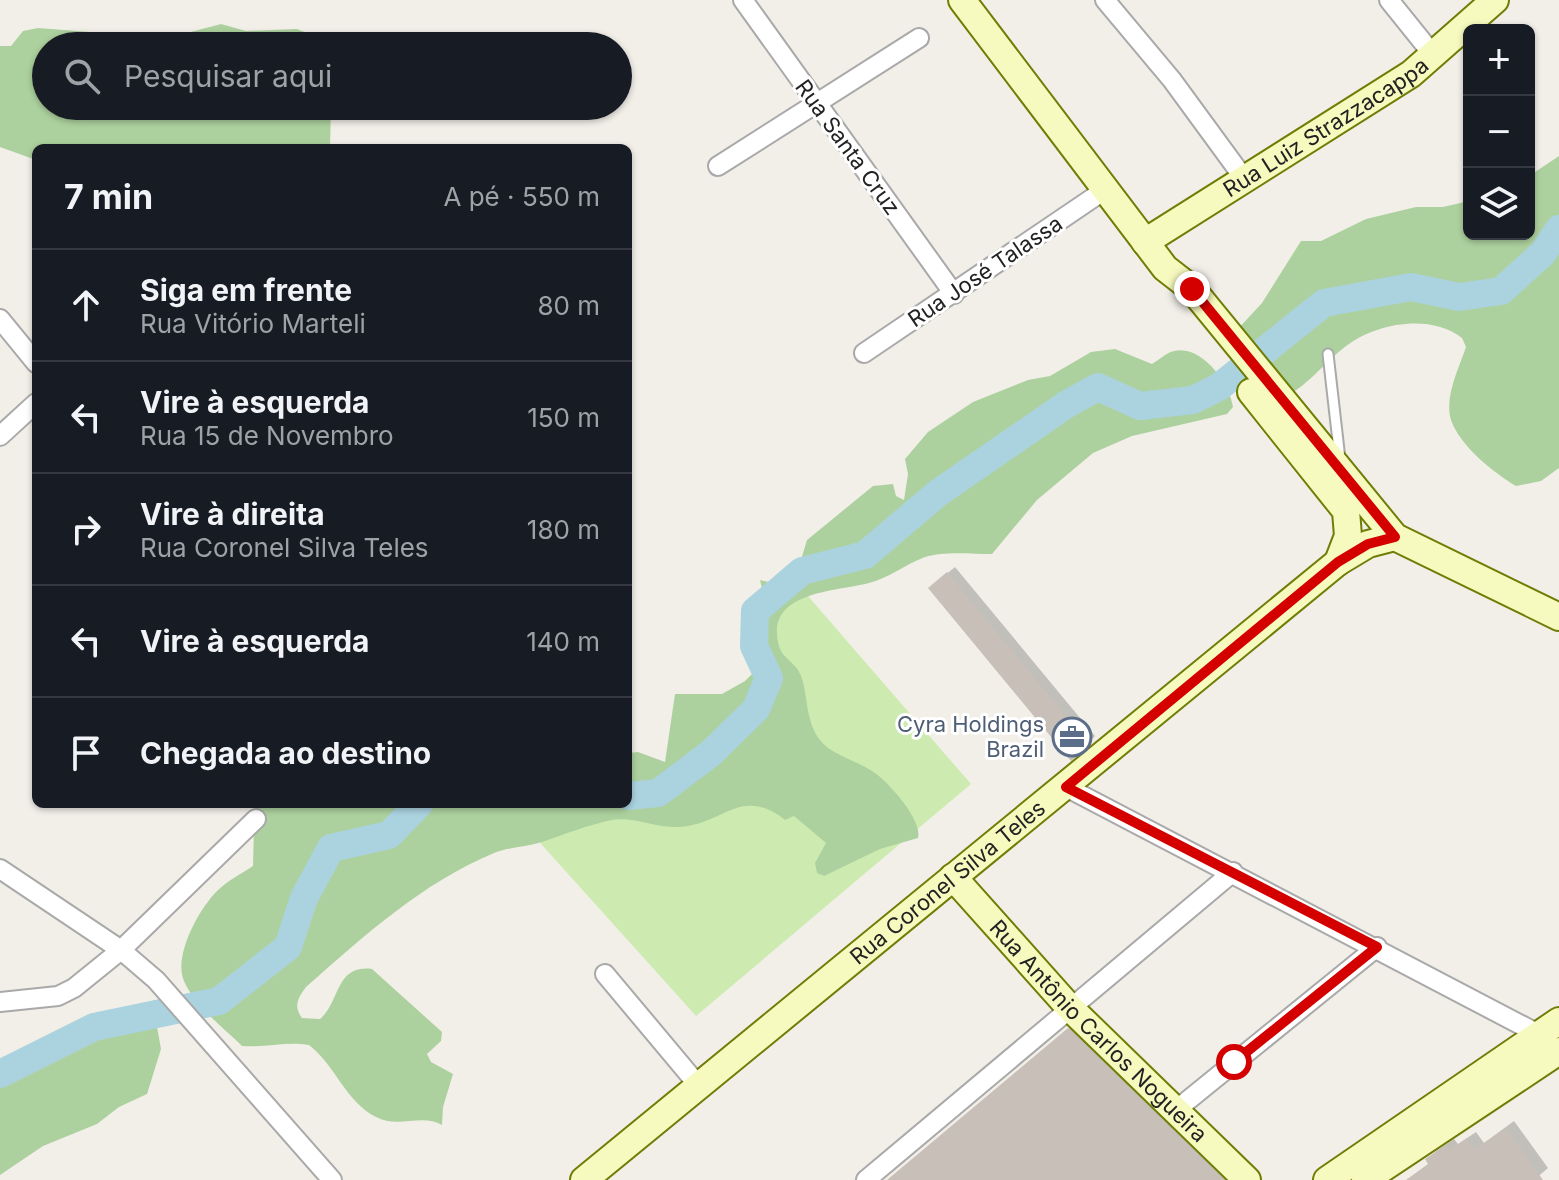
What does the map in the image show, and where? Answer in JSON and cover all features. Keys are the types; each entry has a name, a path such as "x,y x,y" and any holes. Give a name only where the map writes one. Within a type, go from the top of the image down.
{"main road":[{"path":"962,0 1165,268 1179,299 1223,342 1346,511 1348,536 1338,562"},
{"name":"Rua Luiz Strazzacappa","path":"1145,242 1243,177 1411,74 1495,0"},
{"path":"1252,380 1342,474 1395,537 1559,617"},
{"name":"Rua Coronel Silva Teles","path":"584,1180 1338,562 1368,544 1395,537"},
{"name":"Rua Antônio Carlos Nogueira","path":"953,877 1069,1007 1247,1180"},
{"path":"1327,1180 1554,1038"},
{"path":"1365,1180 1554,1038"}],"street":[{"name":"Rua Santa Cruz","path":"743,0 954,294"},
{"path":"1105,0 1172,80 1243,177"},
{"path":"1389,0 1434,56"},
{"path":"718,166 919,38"},
{"name":"Rua José Talassa","path":"864,353 1106,189"},
{"path":"0,319 32,358"},
{"path":"0,436 32,407"},
{"path":"1066,787 1554,1038"},
{"path":"0,1002 58,996 74,988 121,950 256,819"},
{"path":"0,869 121,950 156,980 332,1180"},
{"path":"866,1180 1233,872"},
{"path":"1176,1110 1377,947"},
{"path":"605,974 698,1085"}],"lane":[{"path":"1328,354 1342,474"}],"green space":[{"path":"221,24 246,31 297,29 304,32 191,32"},
{"path":"38,28 90,32 32,32 32,120 331,120 330,144 32,144 32,159 0,147 0,46 11,46 23,31"},
{"path":"1559,156 1559,468 1541,481 1516,486 1470,449 1455,430 1449,411 1453,383 1466,347 1462,338 1435,325 1404,324 1358,338 1298,389 1278,401 1251,390 1240,362 1224,344 1262,303 1301,241 1321,241 1366,219 1416,207 1443,207 1463,202 1463,240 1535,240 1535,172"},
{"path":"1115,349 1152,364 1174,351 1184,350 1195,354 1220,377 1233,407 1227,414 1132,436 1093,453 1037,500 992,554 932,555 876,581 806,597 782,614 777,628 782,653 802,678 810,719 819,739 828,748 872,771 886,783 910,811 918,838 880,849 824,876 817,873 815,863 826,843 794,816 785,820 769,810 743,806 694,825 678,827 620,819 603,822 542,842 494,853 442,879 372,930 306,987 297,1006 302,1018 320,1019 351,972 372,969 442,1032 441,1041 427,1054 431,1062 453,1074 443,1107 442,1125 426,1120 393,1122 376,1117 348,1093 309,1045 242,1046 195,999 182,971 185,946 210,899 225,884 253,866 254,826 262,821 254,808 632,808 632,753 665,762 675,694 722,694 745,681 763,663 768,614 760,580 782,585 794,583 807,540 873,486 893,484 896,496 904,500 908,474 905,459 928,432 973,402 1028,380 1050,376 1091,352"},
{"path":"801,588 971,784 696,1016 509,808 632,808 632,801 778,679 764,646 760,615"},
{"path":"112,1013 157,1027 161,1049 147,1094 119,1107 97,1124 43,1146 0,1175 0,1059 40,1047 85,1017"}],"building":[{"path":"947,572 1090,745 1071,761 928,588"},
{"path":"1068,1028 1224,1180 887,1180"},
{"path":"1506,1128 1543,1180 1406,1180 1428,1164 1425,1159 1446,1145 1450,1150 1467,1138 1475,1149"}],"waterway":[{"path":"632,796 658,793 711,753 756,709 769,678 754,646 755,611 802,571 865,555 938,493 1067,404 1098,387 1140,406 1193,400 1219,387 1324,303 1411,287 1459,297 1501,291 1543,253 1559,229"},
{"path":"0,1074 94,1027 219,1001 288,947 304,898 331,848 389,835 415,808"}],"place":[{"name":"Cyra Holdings Brazil","path":"1072,737"}],"route":[{"path":"1192,289 1259,375 1395,537 1354,550 1338,562 1066,787 1377,947 1234,1062"}]}
